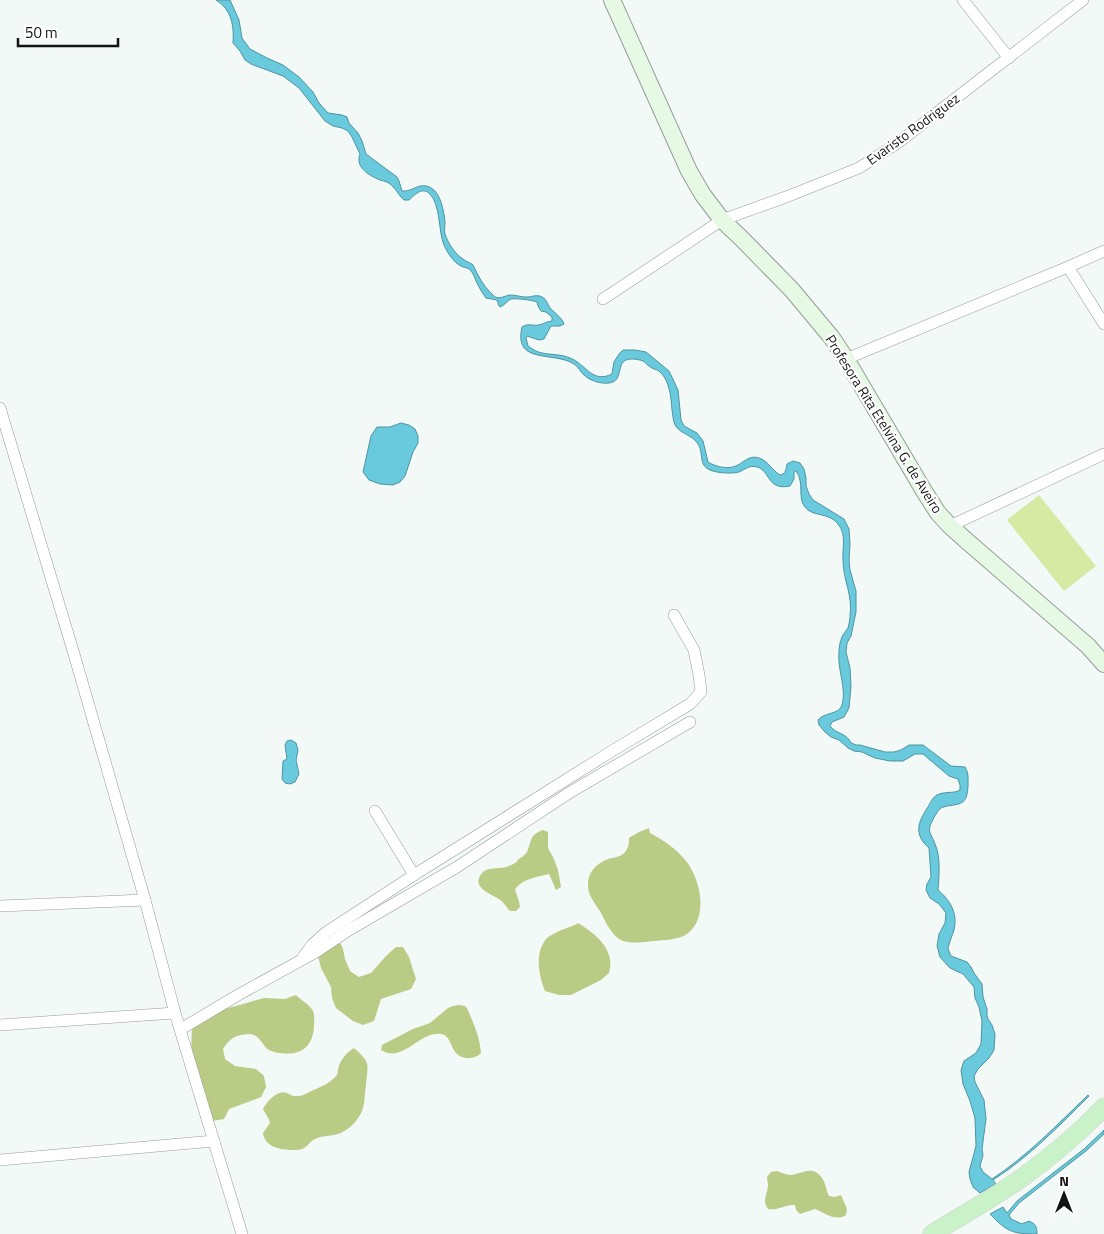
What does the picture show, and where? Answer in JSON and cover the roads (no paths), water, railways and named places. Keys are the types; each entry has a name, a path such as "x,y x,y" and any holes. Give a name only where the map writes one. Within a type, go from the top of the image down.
{"main road":[{"path":"932,1234 1022,1177 1084,1128 1104,1107"}],"street":[{"name":"Profesora Rita Etelvina G. de Aveiro","path":"612,0 689,171 703,195 722,220 792,290 832,338 938,513 950,526 1088,646 1104,664"},
{"path":"964,0 1009,58"},
{"name":"Evaristo Rodriguez","path":"603,299 722,220 859,168 899,142 1083,0"},
{"path":"846,359 1104,251"},
{"path":"1068,267 1104,324"},
{"path":"0,408 74,654 176,1013 242,1234"},
{"path":"950,526 1104,454"},
{"path":"301,961 312,944 325,933 414,875 690,704 701,692 699,675 694,650 674,615"},
{"path":"181,1029 301,961 357,925 456,867 568,793 690,722"},
{"path":"375,811 414,875"},
{"path":"0,906 145,900"},
{"path":"0,1025 176,1013"},
{"path":"0,1160 214,1141"}],"water":[{"path":"216,0 230,0 239,20 242,38 250,49 283,65 299,77 328,113 347,117 349,123 358,133 366,154 397,177 402,191 420,186 427,186 434,190 441,203 445,218 445,234 450,245 460,257 473,265 481,281 492,295 499,298 510,295 538,296 545,299 564,324 551,326 544,339 539,340 527,336 528,346 540,353 570,358 599,377 612,374 614,362 623,350 646,352 669,371 678,390 681,420 684,426 697,433 703,441 708,462 727,468 756,457 765,461 780,475 785,472 787,464 793,461 800,463 804,469 806,486 813,500 844,519 849,529 850,570 856,591 856,612 846,652 850,668 851,686 849,708 844,717 832,722 830,726 847,737 851,743 885,752 901,750 909,745 923,745 951,766 965,767 968,774 967,796 963,802 941,808 937,812 931,824 930,833 938,855 938,890 952,907 955,918 954,930 948,949 951,956 967,962 982,984 988,1019 995,1034 994,1050 974,1076 984,1100 986,1119 983,1155 980,1166 983,1172 992,1179 1005,1170 1030,1150 1089,1096 1031,1151 993,1180 996,1184 980,1193 973,1187 970,1179 969,1172 976,1146 975,1118 963,1084 961,1070 964,1061 976,1053 981,1044 982,1021 975,998 974,987 963,974 950,968 940,957 937,946 939,934 945,923 946,913 939,904 930,898 926,890 931,877 929,848 919,834 921,818 932,800 940,794 960,790 958,779 949,776 923,754 915,754 903,761 890,761 854,751 839,740 831,737 819,725 818,720 838,710 842,705 843,699 839,649 842,636 848,628 851,608 843,567 843,537 841,528 834,520 812,512 805,507 801,499 800,480 796,471 790,486 783,487 773,483 757,467 729,473 716,472 706,468 700,447 696,441 675,425 666,379 659,371 643,361 626,360 623,362 619,375 614,381 603,383 589,379 576,365 566,360 529,352 524,347 521,339 522,327 552,321 552,317 546,312 541,311 535,301 511,299 500,307 497,300 486,298 472,272 456,262 447,251 442,239 436,204 429,193 421,191 409,200 404,200 390,184 367,173 359,163 360,154 348,131 325,121 299,88 283,76 245,60 233,43 233,31 229,14"},
{"path":"401,423 415,429 418,436 418,443 405,476 400,482 393,485 380,484 369,480 363,472 371,436 377,427 390,427"},
{"path":"291,740 296,743 298,750 296,760 299,774 295,782 290,784 285,783 282,779 283,761 287,759 285,745 287,741"},
{"path":"1104,1130 1104,1134 1086,1151 1019,1203 1009,1215 1011,1219 1022,1224 1029,1221 1033,1223 1037,1234 1011,1231 1001,1225 990,1214 1003,1207 1007,1213 1017,1201 1084,1149"}]}
